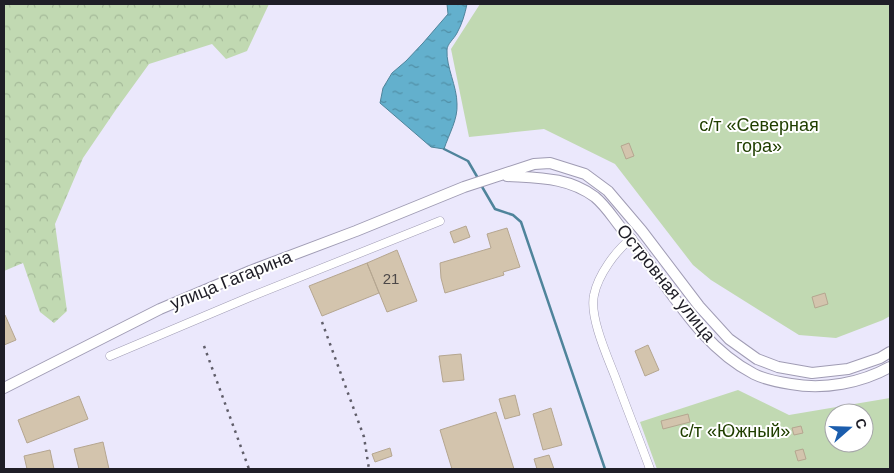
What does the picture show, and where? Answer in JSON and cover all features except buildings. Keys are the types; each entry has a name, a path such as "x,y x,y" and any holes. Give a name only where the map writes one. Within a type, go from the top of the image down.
{"main road":[{"name":"улица Гагарина","path":"4,388 160,309 250,271 464,187 534,164 550,163"},
{"name":"Островная улица","path":"550,163 585,174 608,191 642,231 699,306 729,339 757,359 778,367 812,373 848,369 880,358 890,352"},
{"name":"Островная улица","path":"501,176 552,179 577,187 594,197 632,238 672,295 702,332 718,348 755,374 770,380 794,385 826,386 860,381 890,367"}],"street":[{"path":"110,356 250,297 440,221"},
{"path":"632,238 612,259 600,279 594,295 594,310 600,335 650,469"}],"green space":[{"path":"4,4 269,4 247,51 226,59 212,44 149,64 83,158 55,224 67,311 54,323 40,312 23,263 4,271"},
{"name":"с/т «Северная гора»","path":"480,4 890,4 890,316 836,338 799,335 711,280 693,265 615,164 544,129 469,137 451,49"},
{"name":"с/т «Южный»","path":"738,390 789,415 824,409 824,453 874,453 874,403 860,403 890,398 890,469 657,469 640,422"}],"water":[{"path":"447,4 467,4 456,35 447,48 448,63 457,97 457,110 455,121 444,149 431,147 380,103 383,88 392,73 406,61 448,14"}],"waterway":[{"path":"444,149 468,161 479,180"},
{"path":"481,185 495,209 513,215 521,222 605,469"}],"railway":[{"path":"322,322 364,437 369,469"},
{"path":"204,346 249,469"}]}
